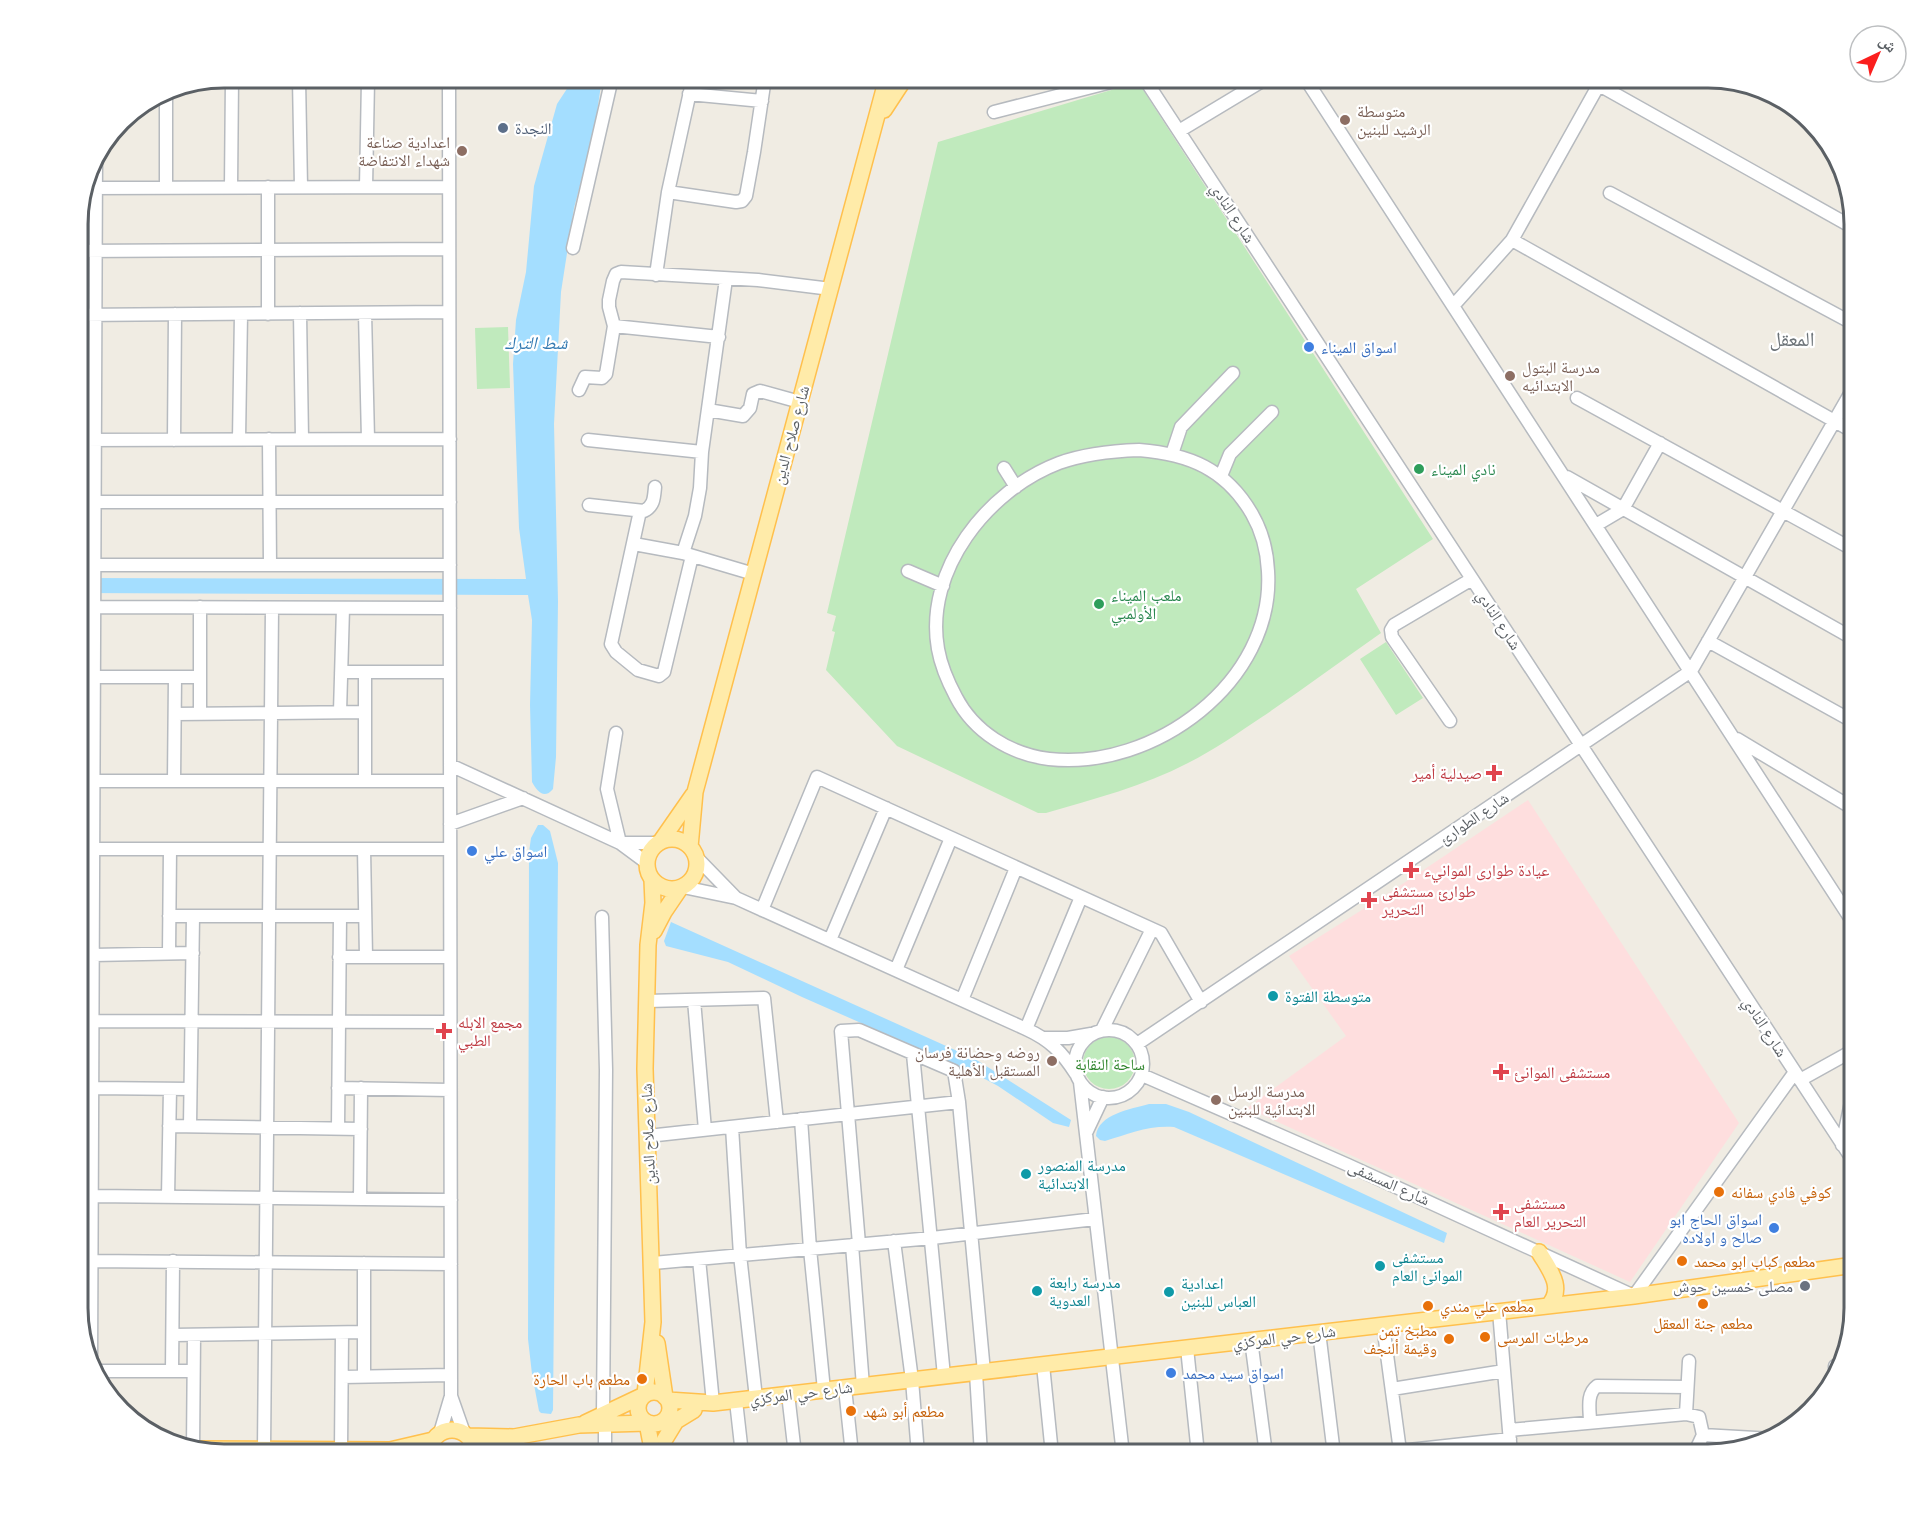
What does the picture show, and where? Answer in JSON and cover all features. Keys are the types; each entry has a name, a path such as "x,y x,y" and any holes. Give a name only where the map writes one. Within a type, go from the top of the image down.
{"main road":[{"path":"878,89 881,104"},
{"name":"شارع صلاح الدين","path":"693,852 695,792 885,89"},
{"path":"875,125 898,89"},
{"name":"شارع صلاح الدين","path":"659,842 695,792"},
{"path":"676,839 693,852 697,867 690,882 682,887 666,888 652,880 647,863 648,855 659,842 676,839"},
{"name":"شارع صلاح الدين","path":"652,880 645,1069 655,1361 667,1408 660,1444"},
{"name":"شارع صلاح الدين","path":"648,945 657,923 682,887"},
{"path":"1539,1252 1554,1278 1553,1297 1548,1306"},
{"name":"شارع حي المركزي","path":"667,1408 1634,1296 1844,1266"},
{"path":"606,1419 634,1389 655,1361 679,1391 703,1405"},
{"name":"شارع صلاح الدين","path":"644,1395 655,1361"},
{"path":"434,1442 452,1430 466,1435 514,1437 606,1419 656,1425 667,1408 653,1392 644,1395 606,1419"},
{"path":"644,1395 638,1403 638,1412 656,1444"},
{"path":"663,1444 676,1421 703,1405"},
{"path":"606,1419 650,1444"},
{"path":"466,1435 473,1444"},
{"path":"501,1444 514,1437"}],"street":[{"path":"994,112 1086,88"},
{"name":"شارع النادي","path":"1151,88 1844,1147"},
{"path":"1179,131 1250,88"},
{"path":"1312,88 1844,908"},
{"path":"1453,306 1512,240 1598,88"},
{"path":"1612,88 1844,222"},
{"path":"231,187 232,89"},
{"path":"299,89 301,187"},
{"path":"366,187 368,89"},
{"path":"434,1442 451,1396 449,89"},
{"path":"573,248 610,89"},
{"path":"656,275 668,192 691,89"},
{"path":"668,192 742,201 746,196 764,89"},
{"path":"690,94 762,101"},
{"path":"166,102 166,187"},
{"path":"93,188 449,186"},
{"path":"268,187 268,314"},
{"path":"1610,193 1844,319"},
{"path":"91,1331 95,440 95,250 92,197"},
{"path":"1512,240 1844,426"},
{"path":"89,250 449,249"},
{"path":"579,390 585,377 602,378 606,374 614,326 609,300 616,274 621,272 758,280 831,289"},
{"path":"640,511 611,644 616,652 638,670 659,676 664,672 697,504 726,279"},
{"path":"89,315 450,312"},
{"path":"300,313 302,440"},
{"path":"365,313 368,439"},
{"path":"174,440 175,314"},
{"path":"239,440 241,314"},
{"path":"614,326 719,337"},
{"path":"1172,454 1181,427 1233,373"},
{"path":"708,410 743,416 750,408 753,394 760,391 800,402"},
{"path":"1578,398 1844,545"},
{"path":"1691,671 1844,404"},
{"path":"1221,476 1230,454 1272,412"},
{"path":"89,440 450,439"},
{"path":"269,440 270,565"},
{"path":"588,440 702,452"},
{"path":"1596,525 1623,509 1660,443"},
{"path":"1127,450 1160,451 1172,454 1200,464 1221,476 1235,488 1258,525 1266,544 1269,585 1266,607 1262,625 1244,663 1200,711 1184,723 1130,751 1090,760 1048,759 1025,755 1007,748 989,736 959,704 943,668 938,648 937,627 943,586 960,546 987,512 1017,487 1047,469 1076,458 1127,450"},
{"path":"1004,468 1017,487"},
{"path":"1563,475 1844,633"},
{"path":"589,505 644,511 650,508 653,502 655,487"},
{"path":"94,502 450,502"},
{"path":"634,544 688,555 754,573"},
{"path":"89,565 450,565"},
{"path":"908,571 943,586"},
{"path":"1450,721 1392,637 1391,630 1394,624 1472,579"},
{"path":"94,607 450,608"},
{"path":"200,607 200,714"},
{"path":"264,1444 272,608"},
{"path":"340,712 343,608"},
{"path":"1708,641 1844,716"},
{"name":"شارع الطوارئ","path":"1137,1044 1691,671"},
{"path":"341,672 450,672"},
{"path":"365,672 365,781"},
{"path":"94,677 199,677"},
{"path":"174,781 175,677"},
{"path":"175,714 365,712"},
{"path":"616,733 607,789 620,843"},
{"path":"1734,737 1844,803"},
{"path":"450,765 620,843 647,863"},
{"path":"89,774 174,781 450,781"},
{"path":"762,910 817,777 1161,933 1201,1002"},
{"path":"450,824 523,798"},
{"path":"830,940 886,808"},
{"path":"896,970 951,838"},
{"path":"620,843 659,842"},
{"path":"89,849 450,849"},
{"path":"168,953 170,849"},
{"path":"364,849 366,957"},
{"path":"693,852 736,898"},
{"path":"962,1000 1016,868"},
{"path":"682,887 736,898 1045,1038 1062,1054 1086,1089 1103,1097 1113,1098 1131,1090 1142,1075 1142,1053 1137,1044 1122,1032 1112,1029 1068,1038 1045,1038"},
{"path":"1026,1029 1081,897"},
{"path":"169,915 365,916"},
{"path":"190,1126 193,916"},
{"path":"338,1128 339,916"},
{"path":"602,917 606,1070 605,1444"},
{"path":"1122,1444 1075,1063 1077,1051 1083,1041 1097,1032 1152,929"},
{"path":"93,955 192,953"},
{"path":"339,957 450,957"},
{"path":"647,1001 764,998 777,1122"},
{"path":"694,1000 705,1130"},
{"path":"92,1021 450,1022"},
{"path":"863,1386 848,1114 841,1031 859,1030 954,1071 971,1233 980,1372 981,1444"},
{"path":"913,1054 944,1376"},
{"path":"1634,1296 1797,1076 1844,1055"},
{"name":"شارع المسشفى","path":"1142,1075 1348,1165 1634,1296"},
{"path":"92,1088 190,1089"},
{"path":"338,1088 450,1090"},
{"path":"360,1199 361,1088"},
{"path":"168,1197 170,1089"},
{"path":"1085,1134 1103,1097"},
{"path":"648,1136 959,1102"},
{"path":"801,1119 810,1249 824,1390"},
{"path":"169,1126 361,1129"},
{"path":"732,1127 740,1255 756,1398"},
{"path":"1842,1144 1844,1135"},
{"path":"92,1196 451,1200"},
{"path":"653,1263 932,1238 1095,1219"},
{"path":"894,1241 912,1380 917,1444"},
{"path":"699,1259 703,1405"},
{"path":"90,1261 451,1264"},
{"path":"172,1371 173,1261"},
{"path":"364,1263 364,1377"},
{"path":"1499,1311 1510,1444"},
{"path":"1383,1325 1392,1389 1393,1444"},
{"path":"173,1335 364,1332"},
{"path":"1319,1332 1333,1444"},
{"path":"341,1444 342,1333"},
{"path":"193,1440 194,1335"},
{"path":"1251,1340 1265,1444"},
{"path":"1187,1348 1197,1444"},
{"path":"1686,1414 1689,1361"},
{"path":"1043,1365 1051,1444"},
{"path":"104,1371 194,1371"},
{"path":"1392,1389 1504,1371"},
{"path":"342,1377 451,1375"},
{"path":"1590,1422 1590,1393 1597,1386 1688,1386"},
{"path":"844,1388 851,1444"},
{"path":"788,1394 794,1444"},
{"path":"451,1396 466,1435"},
{"path":"736,1401 741,1444"},
{"path":"1463,1444 1509,1434 1590,1422 1686,1414 1699,1418 1703,1435 1699,1444"},
{"path":"1703,1435 1747,1437"}],"shaded area":[{"name":"مستشفى الموانئ","path":"1528,800 1739,1123 1630,1282 1247,1108 1346,1036 1289,956 1395,889"}],"green space":[{"path":"1117,88 1142,88 1433,539 1356,589 1381,633 1277,707 1217,747 1171,771 1136,785 1046,813 1038,813 897,746 826,670 835,632 832,631 836,616 827,613 938,142"},
{"path":"508,327 510,388 477,389 475,328"},
{"path":"1386,642 1423,698 1396,715 1360,659"},
{"name":"ساحة النقابة","path":"1109,1037 1123,1041 1131,1049 1135,1063 1131,1077 1123,1085 1109,1089 1095,1085 1087,1077 1083,1063 1087,1049 1095,1041"}],"water":[{"name":"شط الترك","path":"567,89 600,89 594,133 574,208 561,292 554,424 558,601 556,757 553,789 544,794 538,791 532,782 530,705 532,620 528,595 89,593 89,578 526,579 519,528 513,364 516,320 526,272 534,186 557,104"},
{"path":"538,825 543,825 550,831 558,863 553,1410 551,1414 539,1411 528,1339 529,852 531,838"},
{"path":"671,922 975,1059 1071,1120 1069,1127 1053,1123 998,1086 970,1071 728,962 666,946 664,941"},
{"path":"1149,1104 1166,1104 1189,1112 1447,1233 1444,1243 1174,1127 1147,1129 1105,1141 1096,1136 1103,1122 1109,1118"}],"place":[{"name":"متوسطة الرشيد للبنين","path":"1345,120"},
{"name":"النجدة","path":"503,128"},
{"name":"اعدادية صناعة شهداء الانتفاضة","path":"462,151"},
{"name":"اسواق الميناء","path":"1309,347"},
{"name":"مدرسة البتول الابتدائيه","path":"1510,376"},
{"name":"نادي الميناء","path":"1419,469"},
{"name":"ملعب الميناء الأولمبي","path":"1099,604"},
{"name":"صيدلية أمير","path":"1494,773"},
{"name":"اسواق علي","path":"472,851"},
{"name":"عيادة طوارى الموانيء","path":"1411,870"},
{"name":"طوارئ مستشفى التحرير","path":"1369,900"},
{"name":"متوسطة الفتوة","path":"1273,996"},
{"name":"مجمع الابله الطبي","path":"444,1031"},
{"name":"روضه وحضانة فرسان المستقبل الأهلية","path":"1052,1061"},
{"name":"مستشفى الموانئ","path":"1501,1072"},
{"name":"مدرسة الرسل الابتدائية للبنين","path":"1216,1100"},
{"name":"مدرسة المنصور الابتدائية","path":"1026,1174"},
{"name":"كوفي فادي سفانه","path":"1719,1192"},
{"name":"مستشفى التحرير العام","path":"1501,1212"},
{"name":"اسواق الحاج ابو صالح و اوﻻده","path":"1774,1228"},
{"name":"مطعم كباب ابو محمد","path":"1682,1261"},
{"name":"مستشفى الموانئ العام","path":"1380,1266"},
{"name":"مصلى خمسين حوش","path":"1805,1286"},
{"name":"مدرسة رابعة العدوية","path":"1037,1291"},
{"name":"اعدادية العباس للبنين","path":"1169,1292"},
{"name":"مطعم جنة المعقل","path":"1703,1304"},
{"name":"مطعم علي مندي","path":"1428,1306"},
{"name":"مرطبات المرسى","path":"1485,1337"},
{"name":"مطبخ تمن وقيمة ألنجف","path":"1449,1339"},
{"name":"اسواق سيد محمد","path":"1171,1373"},
{"name":"مطعم باب الحارة","path":"642,1379"},
{"name":"مطعم أبو شهد","path":"851,1411"}],"district":[{"name":"المعقل","path":"1792,339"}]}
